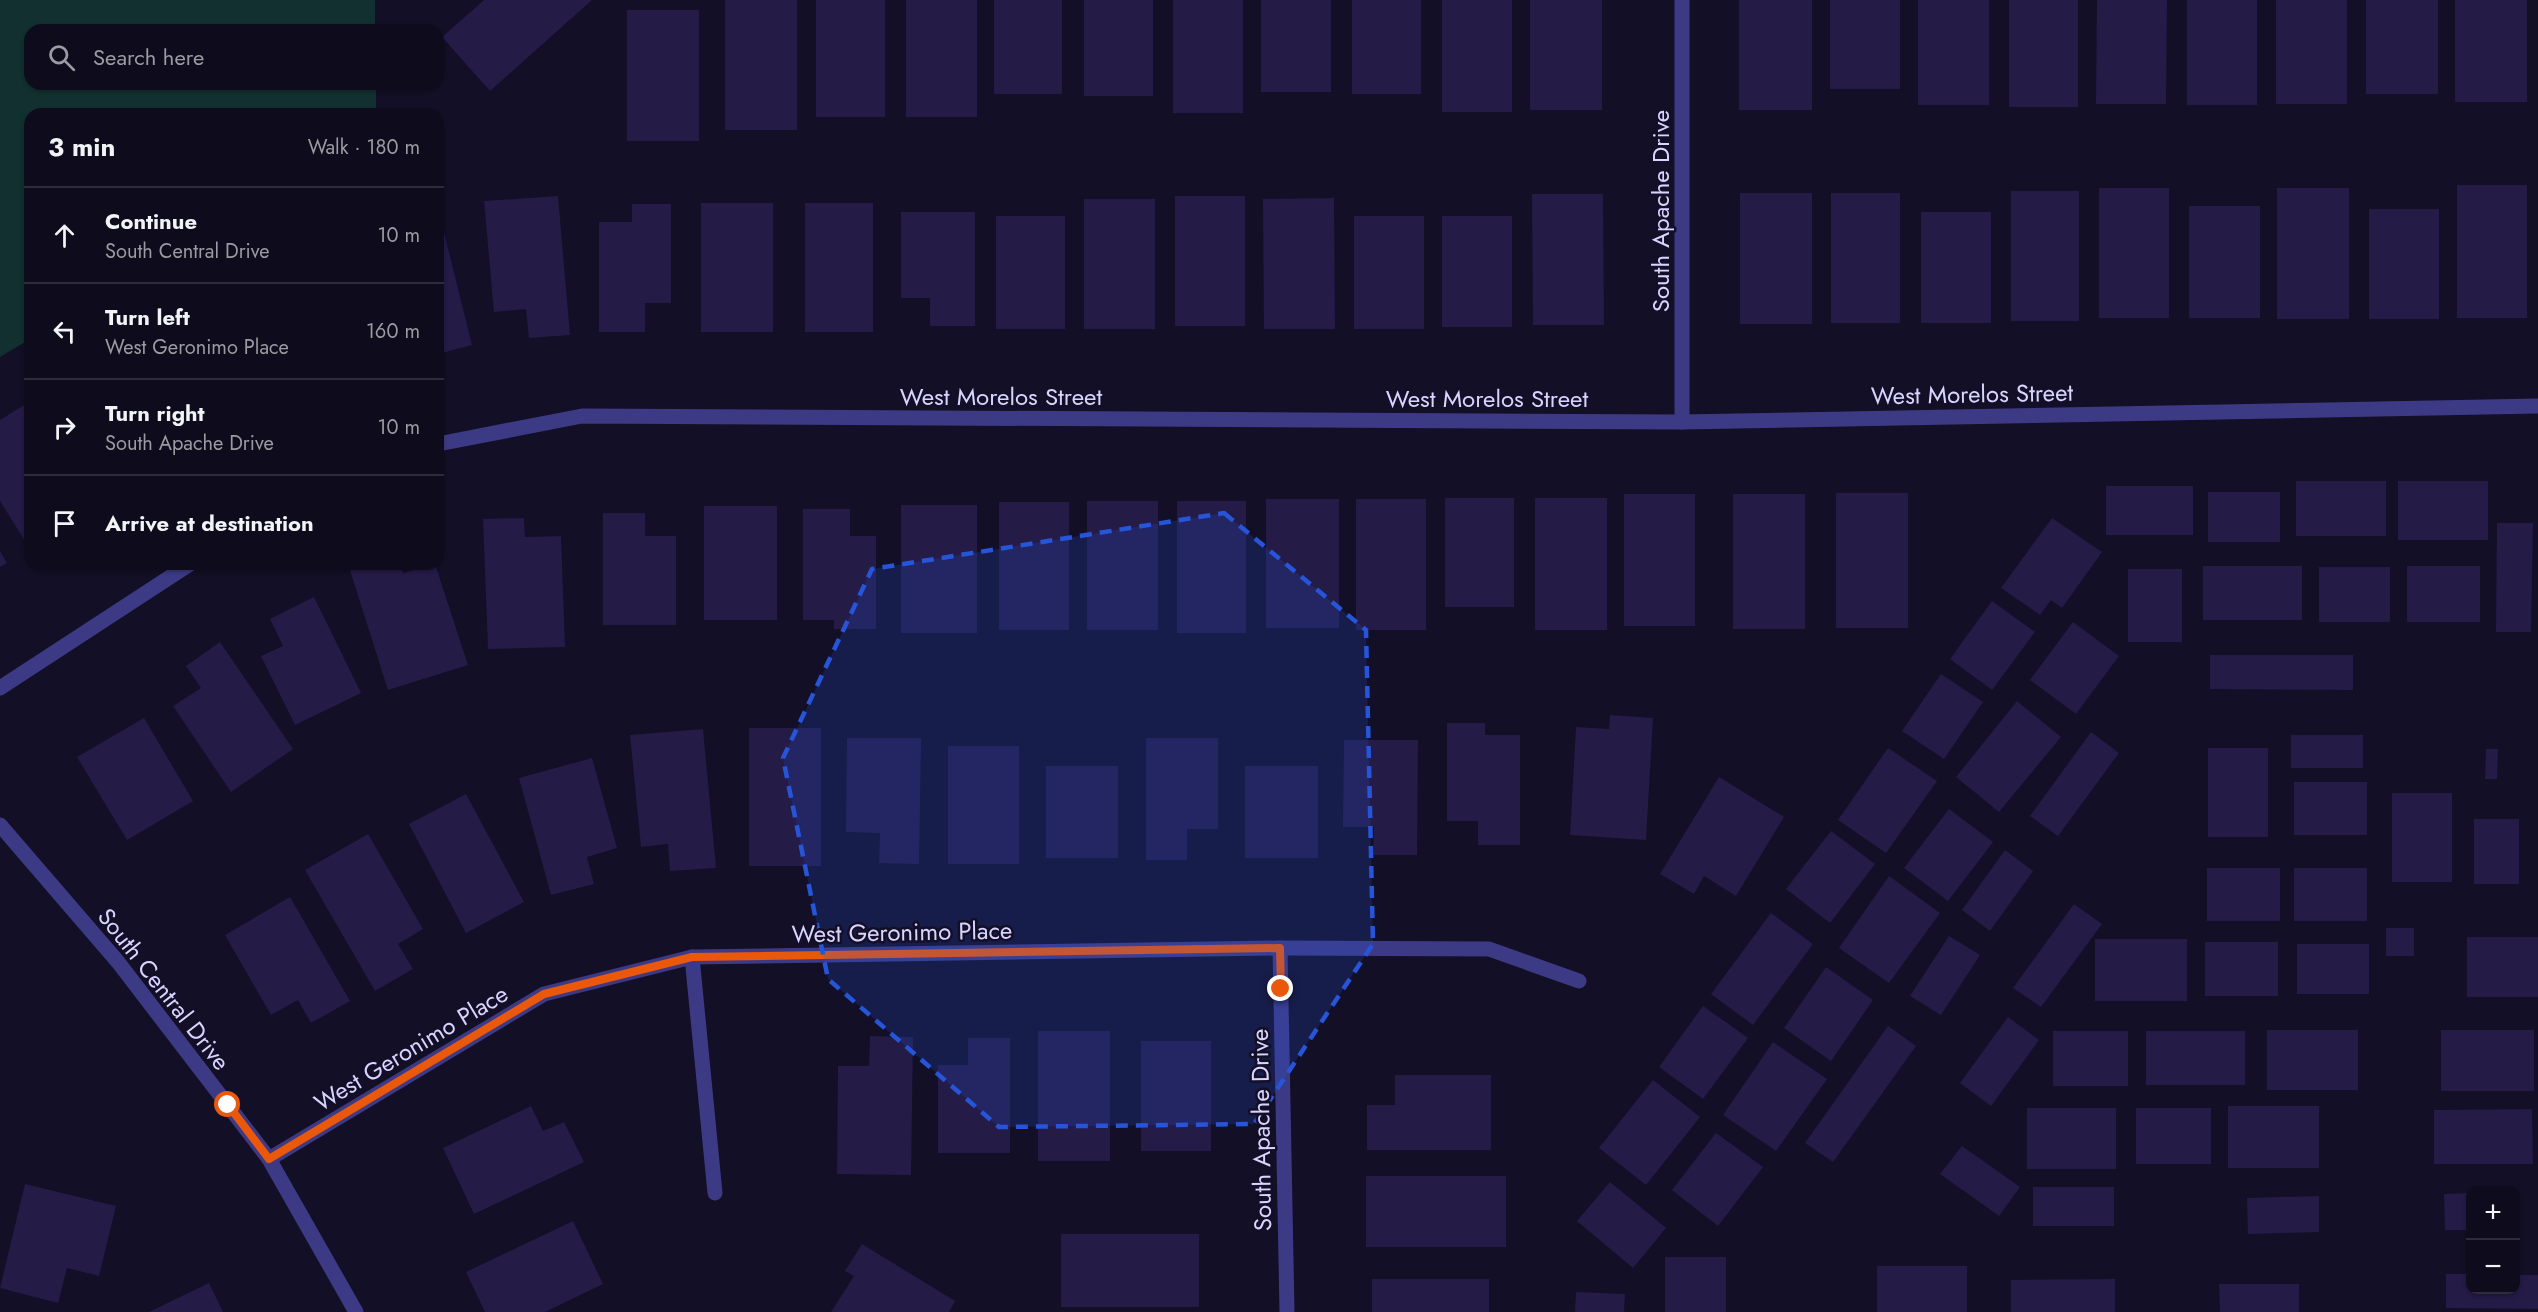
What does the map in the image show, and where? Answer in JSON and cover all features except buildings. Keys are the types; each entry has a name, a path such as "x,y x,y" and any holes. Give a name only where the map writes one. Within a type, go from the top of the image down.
{"street":[{"name":"South Apache Drive","path":"1682,0 1682,422"},
{"name":"West Morelos Street","path":"444,443 582,416 1682,422 2538,406"},
{"path":"0,688 181,570"},
{"name":"South Central Drive","path":"0,825 118,962 269,1159 356,1312"},
{"name":"South Apache Drive","path":"1280,948 1287,1312"},
{"name":"West Geronimo Place","path":"269,1159 544,994 692,957 1280,948 1490,949 1579,981"},
{"path":"692,957 715,1192"}],"highlighted area":[{"path":"1224,513 1366,630 1373,944 1254,1124 999,1127 828,979 783,758 872,569"}],"green space":[{"path":"0,0 375,0 375,24 24,24 24,90 376,90 376,108 24,108 24,343 0,357"}],"route":[{"path":"228,1105 269,1159 544,994 692,957 1280,948 1281,989"}]}
